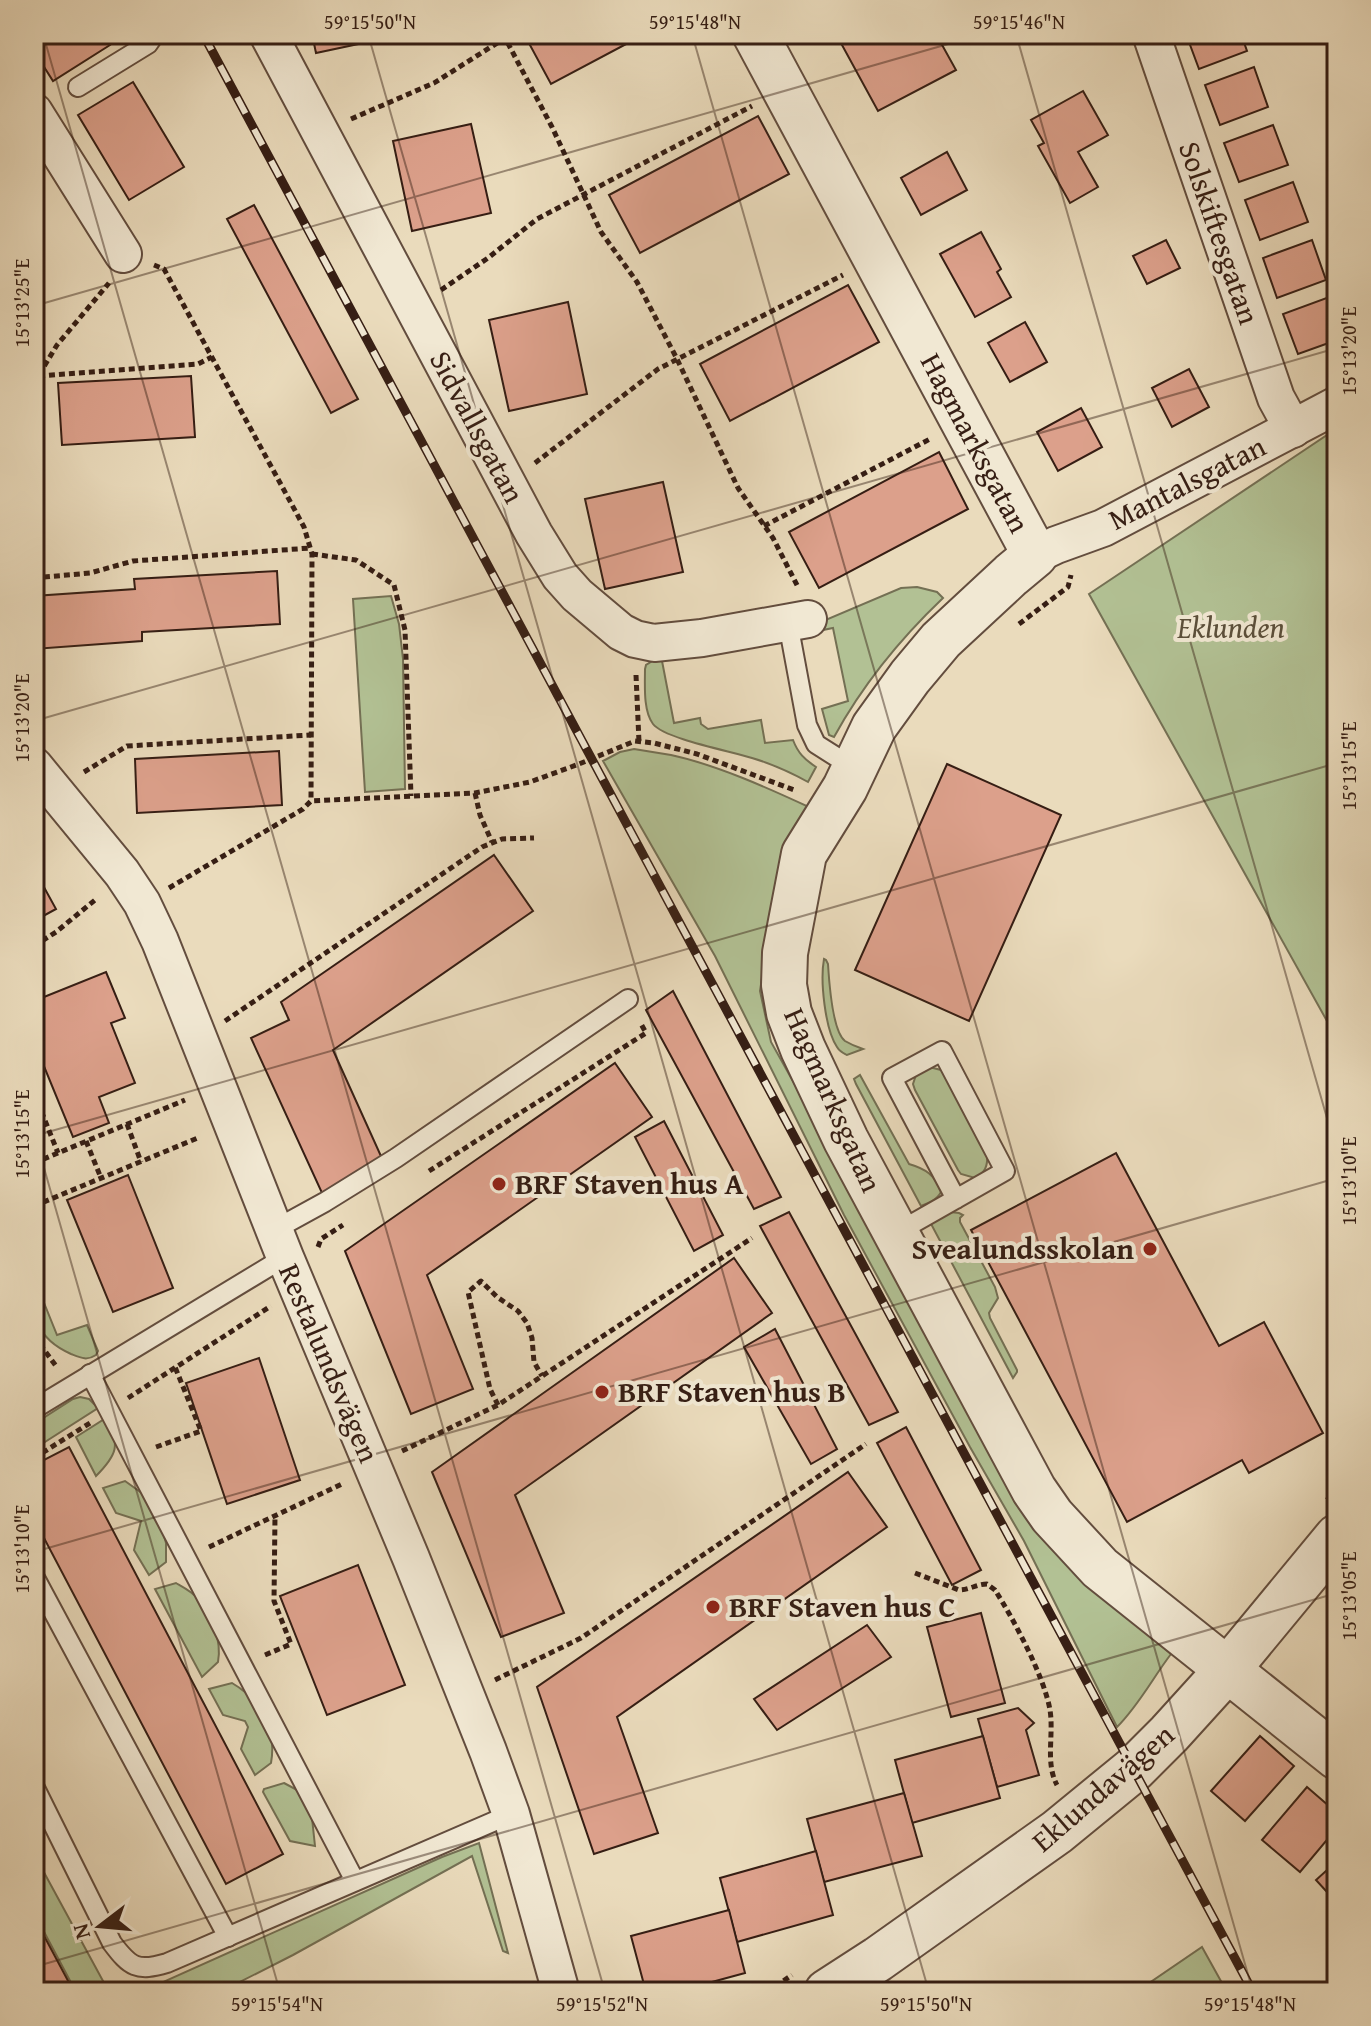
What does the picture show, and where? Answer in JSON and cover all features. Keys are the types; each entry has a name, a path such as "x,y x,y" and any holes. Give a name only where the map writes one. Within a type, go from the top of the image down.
{"street":[{"name":"Sidvallsgatan","path":"268,34 534,534 560,576 577,595 606,621 635,639"},
{"name":"Hagmarksgatan","path":"755,34 1035,555 941,640 910,677 874,727 845,788 804,854 785,953 784,985 789,1013 846,1140 1034,1490 1052,1516 1100,1568 1337,1757"},
{"name":"Solskiftesgatan","path":"1151,34 1276,398 1293,429"},
{"path":"34,112 123,254"},
{"name":"Mantalsgatan","path":"1035,555 1103,528 1337,405"},
{"path":"635,639 654,643 702,638 798,621"},
{"name":"Restalundsvägen","path":"44,778 122,873 142,903 160,941 279,1262 372,1468 511,1814 561,1992"},
{"name":"Eklundavägen","path":"810,1983 878,1959 1068,1823 1134,1769 1228,1669 1328,1524"}],"lane":[{"path":"78,87 148,44 155,34"},
{"path":"798,621 807,725 816,744 854,768"},
{"path":"34,1409 279,1262 325,1202 396,1158 628,999"},
{"path":"896,1233 956,1199 1005,1171 942,1051 892,1078 956,1199"},
{"path":"90,1374 355,1881"},
{"path":"34,1576 228,1937"},
{"path":"34,1786 112,1943 132,1966 142,1968 167,1963 511,1814"}],"path":[{"path":"322,134 434,83 504,36 552,127 601,232 637,282 738,488 773,538 802,594 798,621"},
{"path":"414,309 488,258 537,219 785,89"},
{"path":"34,383 57,345 117,274 123,254 164,269 304,527 311,551 311,801"},
{"path":"508,485 658,369 876,258"},
{"path":"38,376 198,364 212,357"},
{"path":"764,526 963,421"},
{"path":"34,578 90,573 133,561 311,551 356,560 394,585 405,630 411,796"},
{"path":"635,639 639,742"},
{"path":"44,778 127,746 311,735"},
{"path":"142,903 303,809 311,801 475,793 530,782 635,741 697,754 784,785 832,809"},
{"path":"475,793 480,815 492,842"},
{"path":"198,1039 492,842 534,838"},
{"path":"34,946 95,900 103,909"},
{"path":"425,1173 646,1033"},
{"path":"34,1093 58,1153"},
{"path":"34,1163 190,1098"},
{"path":"127,1124 141,1162"},
{"path":"34,1206 205,1135"},
{"path":"86,1141 101,1178"},
{"path":"34,1458 274,1304 279,1262 347,1222"},
{"path":"186,1558 333,1489 420,1442 498,1405 752,1238"},
{"path":"498,1405 490,1389 468,1292 481,1281 518,1311 527,1323 534,1362 542,1376"},
{"path":"34,1336 71,1386"},
{"path":"133,1455 201,1431 175,1367"},
{"path":"465,1695 581,1638 866,1444"},
{"path":"1328,1524 1337,1489"},
{"path":"243,1665 291,1644 274,1601 275,1516"},
{"path":"915,1573 959,1590 987,1584 995,1590 1038,1671 1047,1695 1051,1715 1053,1778 1061,1791"},
{"path":"767,1992 810,1983"}],"green space":[{"name":"Eklunden","path":"1337,431 1337,1039 1089,594"},
{"path":"917,587 937,592 943,598 883,663 834,737 829,735 822,709 848,701 833,628 818,631 816,624 901,588"},
{"path":"391,596 399,624 403,659 405,789 365,792 353,599"},
{"path":"659,657 674,723 700,718 701,724 708,729 761,720 765,743 793,740 802,755 816,767 808,782 759,760 670,735 653,724 646,705 645,669"},
{"path":"634,749 706,765 811,808 768,939 760,991 771,1042 799,1092 1120,1608 1171,1654 1117,1727 1024,1541 844,1215 715,956 603,761"},
{"path":"824,959 828,964 837,1027 845,1041 863,1049 847,1055 838,1049 829,1029 823,992"},
{"path":"929,1067 945,1074 987,1155 985,1169 975,1178 958,1170 915,1090 916,1075"},
{"path":"860,1075 909,1164 925,1171 936,1181 941,1192 932,1201 921,1206 856,1084 854,1079"},
{"path":"950,1212 963,1215 960,1222 995,1287 998,1298 989,1313 1017,1370 1013,1378 930,1222"},
{"path":"34,1278 57,1335 87,1325 98,1351 96,1355 81,1358 49,1340 38,1324"},
{"path":"80,1397 89,1399 98,1408 34,1449 34,1424"},
{"path":"106,1418 114,1436 114,1449 109,1462 96,1476 76,1437"},
{"path":"125,1481 143,1494 162,1528 166,1543 166,1562 149,1575 134,1550 141,1521 116,1513 103,1488"},
{"path":"176,1583 203,1605 217,1637 218,1662 202,1677 155,1589"},
{"path":"232,1683 259,1707 272,1739 271,1763 255,1775 241,1749 248,1727 245,1721 223,1715 209,1689"},
{"path":"284,1783 299,1791 312,1818 315,1846 290,1841 263,1792"},
{"path":"479,1843 508,1953 503,1951 472,1856 220,1992 155,1992 163,1982"},
{"path":"34,1854 109,1992 76,1992 34,1913"},
{"path":"1202,1947 1227,1992 1136,1992"}],"building":[{"path":"34,34 103,34 110,45 53,81 34,51"},
{"path":"312,34 395,34 396,36 316,53"},
{"path":"524,34 645,34 551,84"},
{"path":"836,34 936,34 956,70 878,111"},
{"path":"1186,34 1241,34 1247,51 1199,69"},
{"path":"1254,67 1268,107 1220,125 1205,85"},
{"path":"133,82 184,167 129,200 78,115"},
{"path":"1083,91 1108,135 1078,152 1098,187 1070,203 1038,146 1044,143 1031,120"},
{"path":"758,116 789,174 640,253 609,195"},
{"path":"471,124 491,213 412,231 393,141"},
{"path":"1273,125 1288,165 1239,182 1224,143"},
{"path":"947,152 967,190 921,215 901,178"},
{"path":"1293,182 1308,222 1260,240 1245,200"},
{"path":"254,205 358,399 331,413 227,219"},
{"path":"981,232 1001,269 997,272 1011,297 975,317 940,254"},
{"path":"1166,240 1180,268 1147,284 1133,256"},
{"path":"1312,240 1326,280 1277,298 1263,258"},
{"path":"848,285 879,342 730,421 700,364"},
{"path":"1332,296 1337,310 1337,340 1298,354 1283,314"},
{"path":"568,302 587,394 509,411 489,320"},
{"path":"1025,322 1047,362 1010,382 988,343"},
{"path":"1189,369 1209,407 1172,427 1152,388"},
{"path":"191,376 195,437 62,445 58,383"},
{"path":"1081,408 1102,447 1058,471 1037,432"},
{"path":"939,452 968,509 819,588 789,532"},
{"path":"663,482 683,572 605,589 585,499"},
{"path":"277,571 280,624 142,632 142,641 34,649 34,596 135,589 134,579"},
{"path":"279,751 282,805 137,813 135,759"},
{"path":"947,764 1061,815 969,1021 855,970"},
{"path":"494,855 533,911 333,1050 385,1165 322,1193 251,1038 289,1020 281,1002"},
{"path":"34,869 56,909 34,921"},
{"path":"106,972 125,1018 111,1023 135,1083 99,1097 109,1123 73,1137 34,1042 34,1001"},
{"path":"673,991 781,1197 754,1209 646,1010"},
{"name":"BRF Staven hus A","path":"615,1063 652,1117 427,1275 473,1389 411,1414 345,1251"},
{"path":"664,1121 723,1235 694,1251 635,1137"},
{"path":"1116,1153 1219,1346 1264,1322 1323,1433 1249,1473 1242,1460 1127,1522 971,1230"},
{"path":"128,1175 173,1288 113,1312 67,1200"},
{"path":"789,1212 898,1412 869,1425 760,1226"},
{"name":"BRF Staven hus B","path":"734,1258 772,1313 515,1495 564,1613 501,1637 432,1472"},
{"path":"775,1329 837,1449 811,1464 744,1347"},
{"path":"259,1358 300,1480 227,1504 186,1383"},
{"path":"906,1427 981,1570 952,1585 877,1443"},
{"path":"69,1447 283,1854 226,1884 34,1519 34,1465"},
{"name":"BRF Staven hus C","path":"848,1472 887,1527 617,1717 658,1833 594,1854 537,1687"},
{"path":"358,1565 405,1685 327,1715 280,1596"},
{"path":"981,1613 1005,1703 951,1717 927,1627"},
{"path":"867,1625 891,1657 777,1730 754,1699"},
{"path":"1337,1633 1337,1652 1328,1644"},
{"path":"1018,1708 1034,1723 1026,1730 1039,1775 997,1787 978,1719"},
{"path":"983,1736 1000,1798 912,1823 895,1760"},
{"path":"1260,1736 1294,1766 1245,1821 1211,1791"},
{"path":"1307,1787 1337,1813 1337,1828 1300,1872 1262,1840"},
{"path":"904,1793 922,1856 824,1882 807,1819"},
{"path":"816,1851 833,1915 737,1942 720,1878"},
{"path":"1337,1861 1337,1903 1316,1880"},
{"path":"729,1910 745,1973 675,1992 646,1992 631,1936"},
{"path":"34,1917 74,1992 34,1992"}],"railway":[{"path":"203,34 1253,1992"}],"place":[{"name":"BRF Staven hus A","path":"499,1184"},
{"name":"Svealundsskolan","path":"1150,1249"},
{"name":"BRF Staven hus B","path":"602,1392"},
{"name":"BRF Staven hus C","path":"713,1607"}]}
